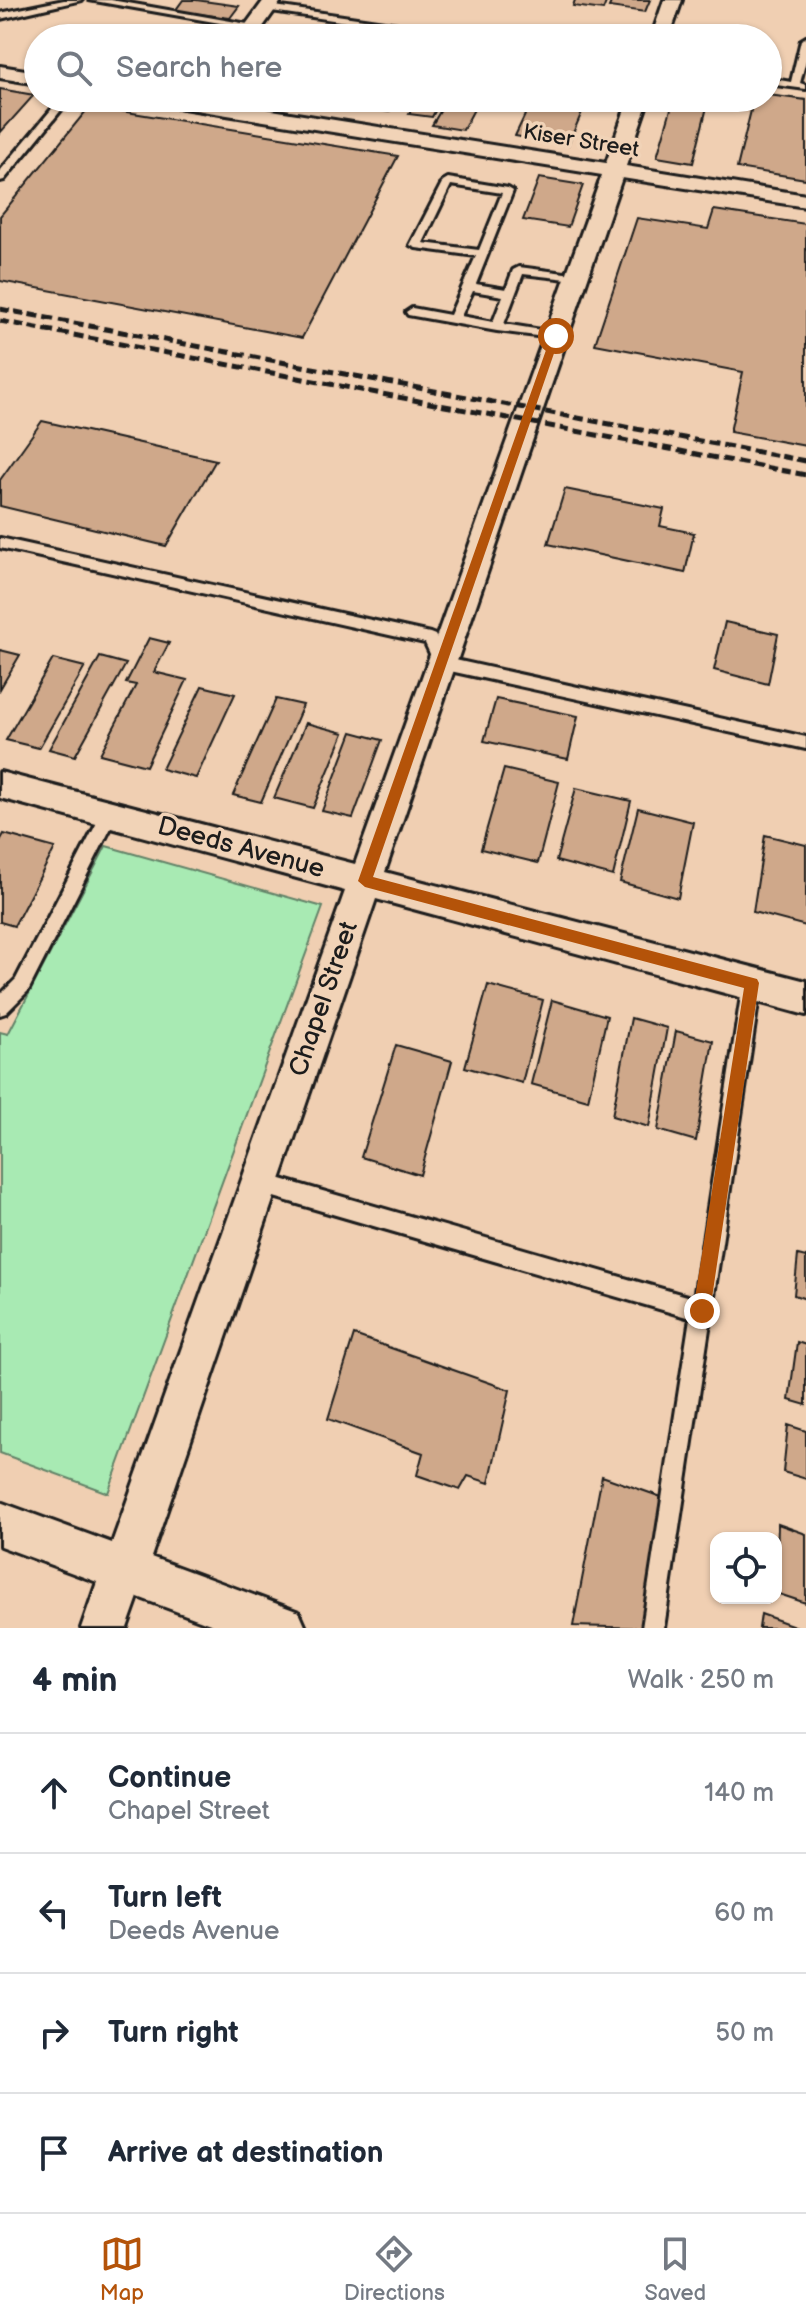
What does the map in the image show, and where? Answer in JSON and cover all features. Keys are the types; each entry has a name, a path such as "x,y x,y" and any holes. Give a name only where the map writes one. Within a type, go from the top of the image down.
{"street":[{"path":"665,24 673,0"},
{"path":"256,24 270,4"},
{"path":"0,72 24,76"},
{"name":"Kiser Street","path":"262,112 806,201"},
{"name":"Chapel Street","path":"104,1628 634,112"},
{"name":"Deeds Avenue","path":"0,785 806,998"},
{"path":"0,1524 283,1628"}],"lane":[{"path":"0,16 77,0"},
{"path":"94,0 211,24"},
{"path":"270,4 389,24"},
{"path":"801,86 806,40"},
{"path":"0,178 54,112"},
{"path":"454,319 470,287 508,191 448,181 416,245 483,254"},
{"path":"497,327 519,270 576,277"},
{"path":"470,287 510,293"},
{"path":"412,312 556,336"},
{"path":"0,543 430,639 441,663 806,743"},
{"path":"0,1007 22,985 110,814"},
{"path":"653,1628 752,983"},
{"path":"260,1183 702,1311"}],"green space":[{"path":"106,846 323,907 108,1493 0,1453 0,1032 8,1034"}],"building":[{"path":"183,0 239,6 230,18 175,11"},
{"path":"575,0 607,0 603,10 573,6"},
{"path":"612,0 650,0 645,12 609,7"},
{"path":"0,89 24,93 24,106 0,133"},
{"path":"782,97 806,100 806,179 737,168 751,112 782,112"},
{"path":"85,112 127,112 398,156 302,338 0,281 0,216"},
{"path":"410,112 435,112 432,117"},
{"path":"440,112 473,112 463,130 432,125"},
{"path":"526,112 582,112 568,145 515,136"},
{"path":"670,112 706,112 693,163 657,157"},
{"path":"539,178 583,185 568,227 523,220"},
{"path":"714,210 806,224 806,446 730,432 743,372 595,344 637,218 708,229"},
{"path":"42,421 216,460 166,546 0,506 0,480"},
{"path":"565,489 664,509 660,526 694,533 685,573 548,544"},
{"path":"725,622 778,634 768,684 714,670"},
{"path":"149,638 169,643 154,672 187,680 146,766 100,754 136,685 126,683"},
{"path":"0,650 20,655 0,689"},
{"path":"100,657 126,664 75,756 49,749"},
{"path":"53,659 85,667 39,748 6,740"},
{"path":"202,686 235,694 196,778 162,769"},
{"path":"276,699 303,705 261,802 233,795"},
{"path":"496,699 578,716 568,759 484,741"},
{"path":"306,723 344,733 313,808 274,798"},
{"path":"352,732 382,740 353,818 322,811"},
{"path":"504,769 559,782 538,863 481,849"},
{"path":"576,788 631,801 613,876 556,861"},
{"path":"638,808 693,822 678,898 620,882"},
{"path":"4,834 55,848 14,926 0,922 0,841"},
{"path":"765,835 806,845 806,926 753,912"},
{"path":"488,985 543,1000 522,1083 465,1067"},
{"path":"552,1000 607,1016 588,1100 531,1084"},
{"path":"631,1018 667,1028 649,1127 612,1116"},
{"path":"676,1031 713,1041 696,1141 658,1130"},
{"path":"396,1045 452,1061 420,1175 361,1157"},
{"path":"798,1255 806,1257 806,1299 794,1295"},
{"path":"354,1335 510,1390 489,1483 468,1476 460,1490 417,1475 423,1453 328,1419"},
{"path":"797,1342 806,1345 806,1405 789,1400"},
{"path":"788,1425 806,1431 806,1479 783,1472"},
{"path":"602,1476 667,1499 645,1628 573,1626"},
{"path":"778,1524 806,1534 806,1603 782,1595 782,1532 778,1532"},
{"path":"761,1614 800,1628 759,1628"}],"railway":[{"path":"0,309 806,461"},
{"path":"0,321 806,475"}],"route":[{"path":"556,336 365,881 752,983 702,1311"}]}
